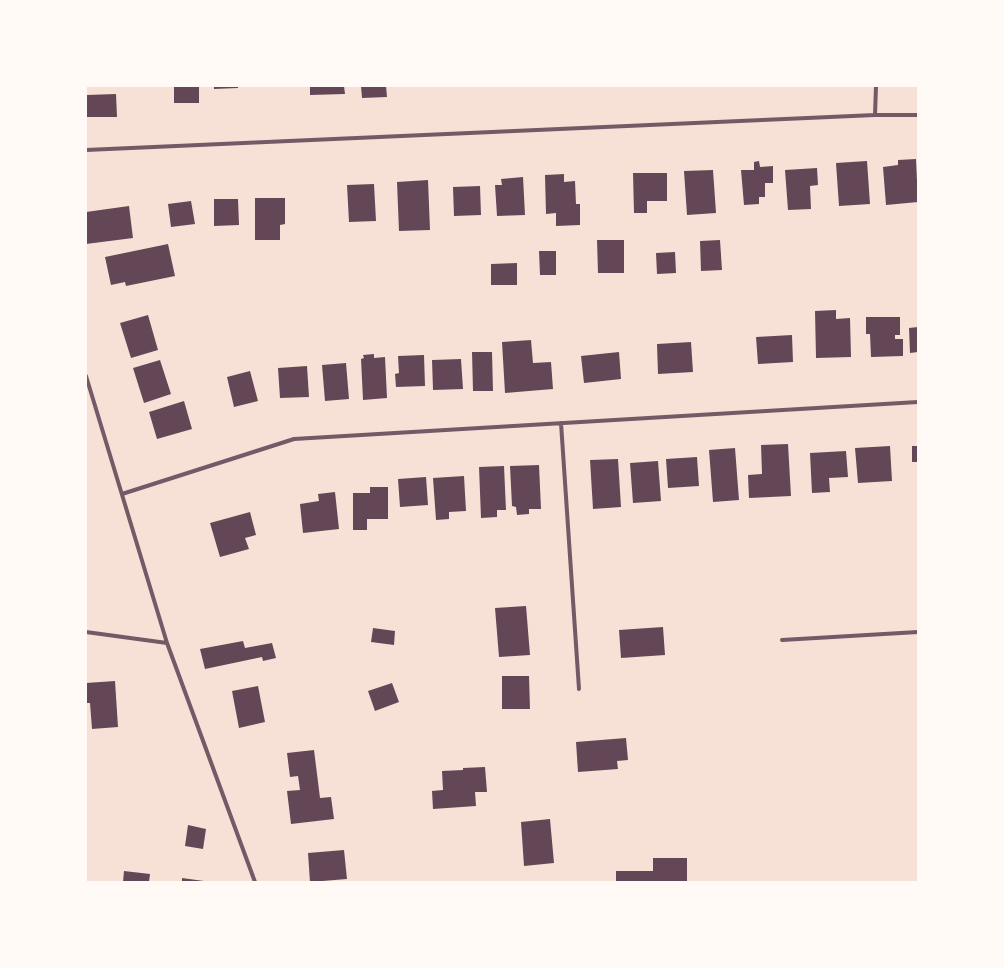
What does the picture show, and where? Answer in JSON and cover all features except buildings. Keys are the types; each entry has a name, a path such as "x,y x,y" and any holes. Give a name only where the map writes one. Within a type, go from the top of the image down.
{"street":[{"path":"875,115 876,86"},
{"path":"86,150 875,115 918,115"},
{"path":"86,376 167,643 255,882"},
{"path":"122,494 294,439 918,402"},
{"path":"561,423 578,689"},
{"path":"86,632 167,643"},
{"path":"782,640 918,632"}]}
